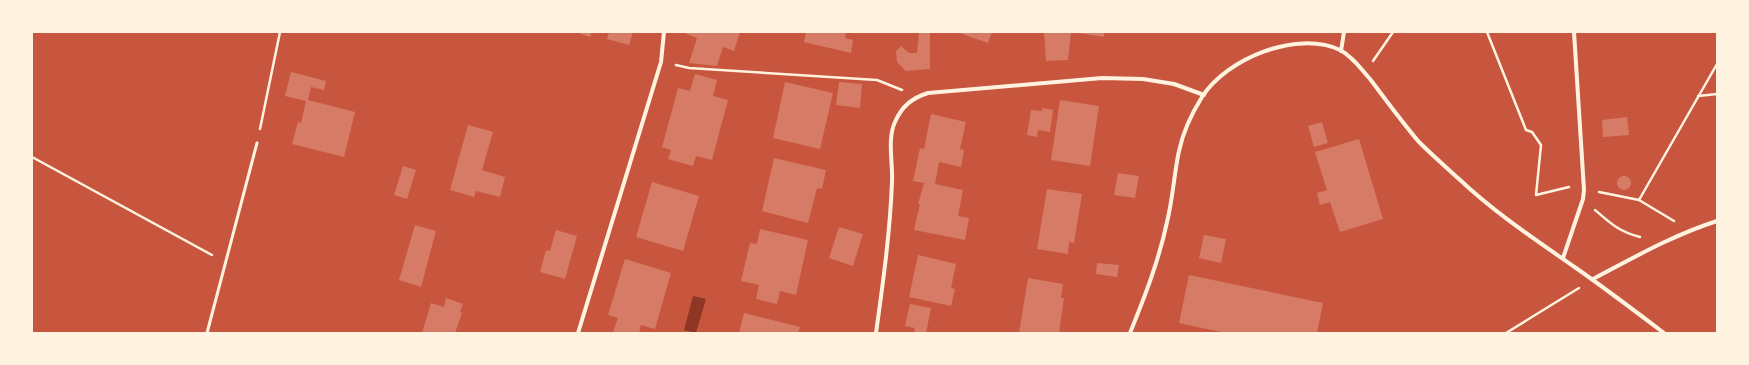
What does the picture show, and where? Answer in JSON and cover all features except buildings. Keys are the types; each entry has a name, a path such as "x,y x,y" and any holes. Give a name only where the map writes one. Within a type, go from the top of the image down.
{"street":[{"path":"578,333 661,62 664,32"},
{"path":"1341,50 1344,32"},
{"path":"1563,258 1583,199 1584,190 1574,32"},
{"path":"1130,333 1152,279 1166,228 1179,150 1192,116 1204,95 1222,75 1246,59 1267,50 1290,45 1310,43 1341,50 1365,73 1419,142 1462,182 1507,219 1593,279 1664,333"},
{"path":"876,333 887,259 892,181 891,146 895,123 904,107 915,97 928,93 1102,78 1143,79 1174,84 1204,95"},
{"path":"1593,279 1663,242 1690,230 1717,221"}],"lane":[{"path":"206,333 257,143"}],"path":[{"path":"257,143 280,32"},
{"path":"1365,73 1393,32"},
{"path":"1487,32 1526,130 1532,132 1541,145 1536,195 1568,187 1612,193 1639,200 1690,230"},
{"path":"1639,200 1697,96 1717,64"},
{"path":"689,68 877,80 893,85 915,97"},
{"path":"1697,96 1717,94"},
{"path":"32,157 225,262"},
{"path":"1583,199 1614,227 1628,234 1663,242"},
{"path":"1506,333 1593,279"}],"shaded area":[{"path":"693,296 706,299 696,333 684,330"}]}
